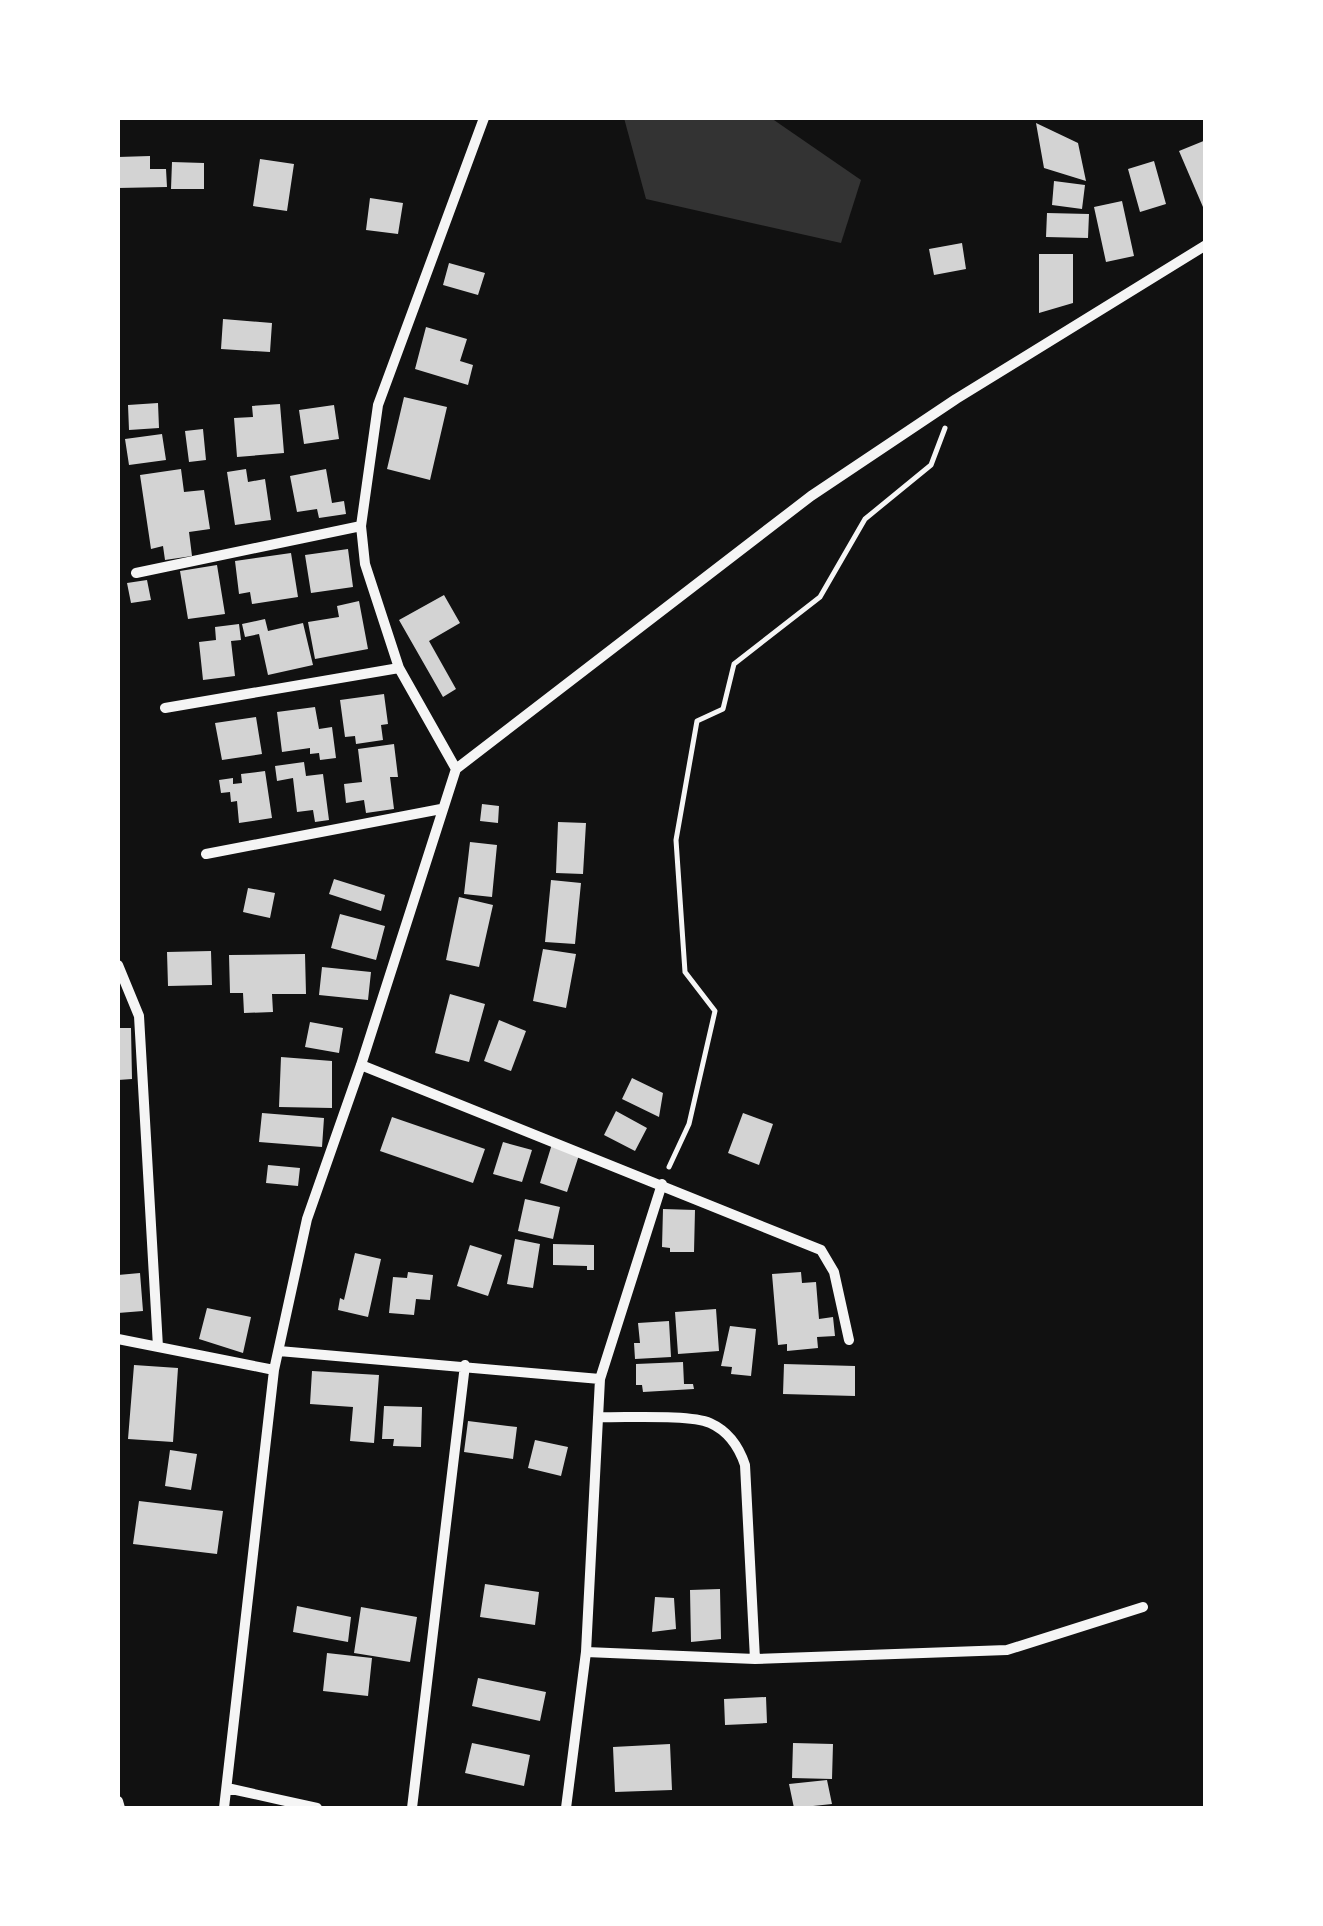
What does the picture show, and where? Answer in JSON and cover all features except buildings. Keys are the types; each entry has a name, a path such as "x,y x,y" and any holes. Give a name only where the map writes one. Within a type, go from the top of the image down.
{"street":[{"path":"456,769 399,668 372,592 361,526 378,405 484,118"},
{"path":"224,1808 274,1370 306,1218 361,1065 456,769 811,496 956,399 1206,245"},
{"path":"136,572 361,526"},
{"path":"165,708 399,668"},
{"path":"206,854 441,810"},
{"path":"118,964 140,1016 158,1347"},
{"path":"361,1065 821,1250 834,1272 849,1340"},
{"path":"566,1808 586,1652 600,1379 662,1184"},
{"path":"118,1338 274,1370"},
{"path":"279,1351 465,1364 600,1379"},
{"path":"412,1808 465,1364"},
{"path":"598,1416 706,1421 731,1439 740,1451 746,1465 755,1660"},
{"path":"586,1652 755,1660 1007,1650 1143,1607"},
{"path":"227,1788 317,1808"},
{"path":"118,1800 120,1808"}],"path":[{"path":"662,1184 689,1124 715,1011 685,972 676,840 696,721 723,708 734,664 820,597 865,519 931,466 956,399"}],"shaded area":[{"path":"624,118 771,118 861,180 841,243 646,199"}]}
